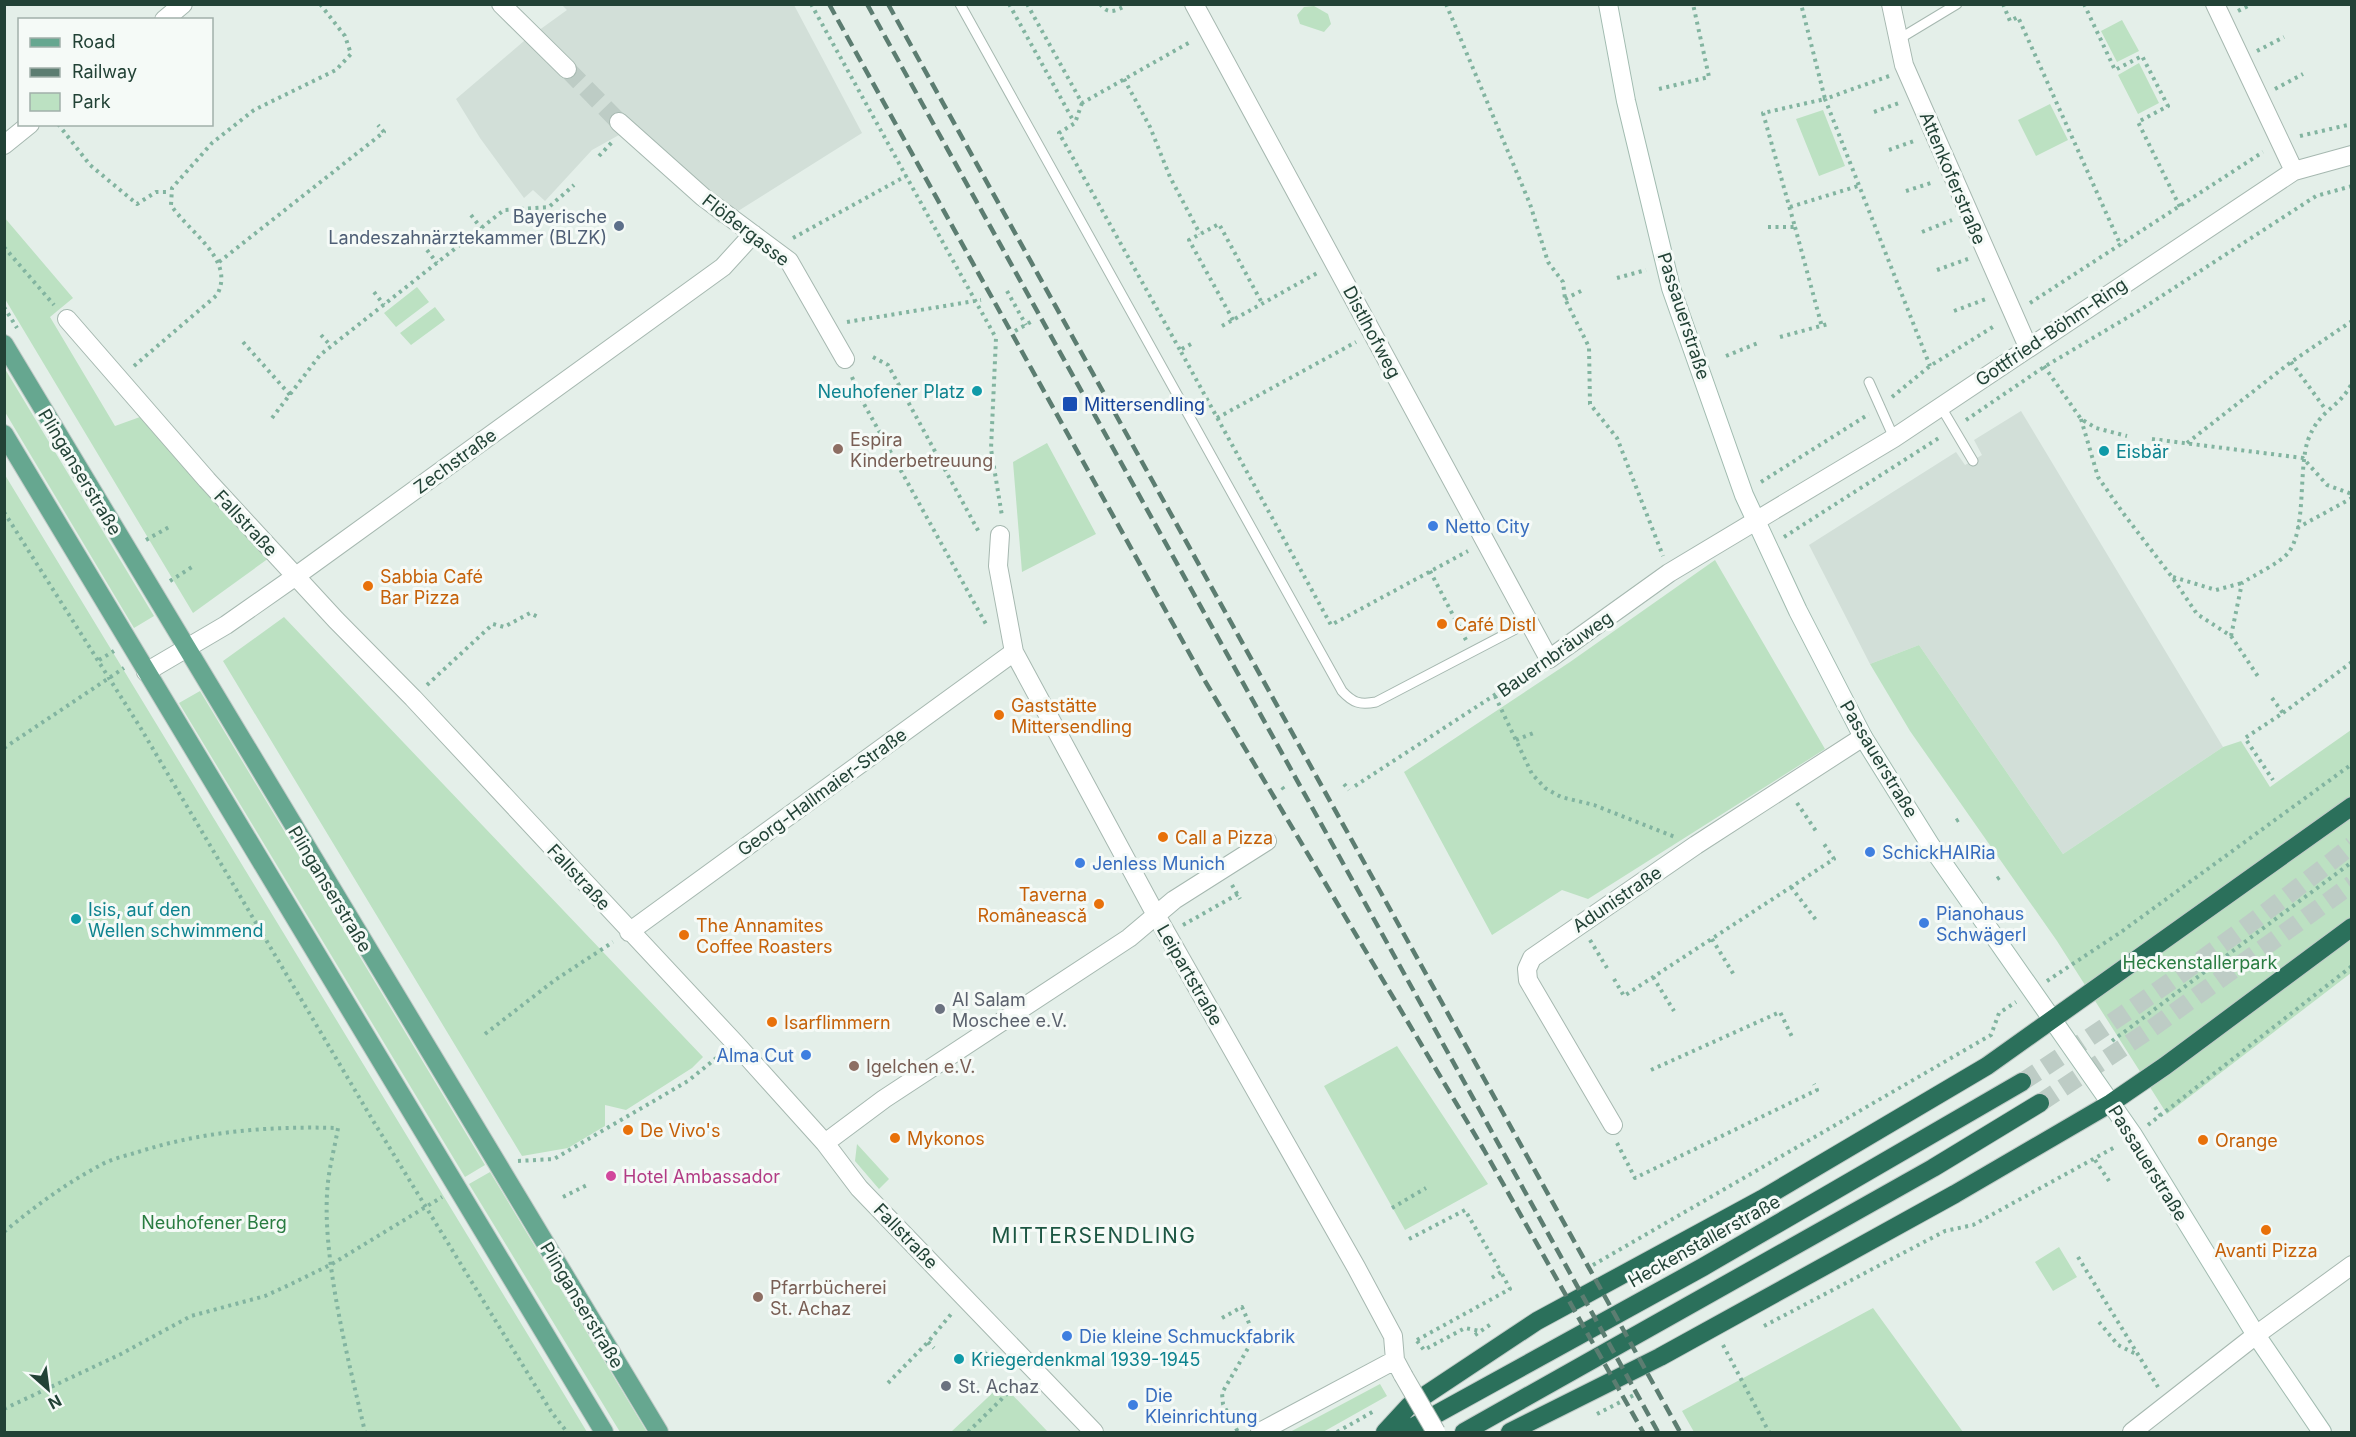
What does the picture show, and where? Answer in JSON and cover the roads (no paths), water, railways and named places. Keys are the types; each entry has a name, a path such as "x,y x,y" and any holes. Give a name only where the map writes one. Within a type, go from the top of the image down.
{"highway":[{"path":"1385,1432 1409,1406 1537,1321 1762,1199 1896,1122 1987,1066 2352,806"},
{"path":"1510,1432 1660,1358 1955,1194 2110,1103 2165,1066 2352,927"},
{"name":"Heckenstallerstraße","path":"1404,1432 1703,1267 2022,1082"},
{"path":"1464,1432 1933,1168 2040,1103"}],"main road":[{"name":"Plinganserstraße","path":"4,344 659,1432"},
{"path":"4,434 604,1432"}],"street":[{"path":"166,18 183,4"},
{"path":"501,4 567,69"},
{"name":"Distlhofweg","path":"1194,4 1550,659"},
{"name":"Passauerstraße","path":"1608,4 1626,100 1671,288 1755,521 1863,738 1931,846 2110,1103 2256,1335 2322,1432"},
{"name":"Attenkoferstraße","path":"1891,4 1906,70 2028,347"},
{"path":"2215,4 2294,171"},
{"name":"Flößergasse","path":"619,122 703,197 789,261 845,359"},
{"path":"4,145 28,126"},
{"name":"Gottfried-Böhm-Ring","path":"1755,521 1894,438 2294,171 2352,155"},
{"name":"Zechstraße","path":"146,672 186,649 296,576 723,267 753,234"},
{"name":"Fallstraße","path":"67,319 296,576 413,698 735,1044 825,1143 859,1188 1094,1432"},
{"name":"Bauernbräuweg","path":"1550,659 1669,573 1755,521"},
{"name":"Leipartstraße","path":"1000,535 998,566 1014,652 1156,915 1356,1267 1393,1336 1399,1367 1436,1432"},
{"name":"Georg-Hallmaier-Straße","path":"629,932 1014,652"},
{"name":"Adunistraße","path":"1613,1125 1528,980 1527,969 1532,958 1696,845 1863,738"},
{"path":"825,1143 884,1099 1129,938 1174,900 1267,841"},
{"path":"2132,1432 2256,1335 2352,1265"},
{"path":"1260,1432 1399,1367"}],"lane":[{"path":"960,4 1336,681 1350,700 1362,705 1376,702 1529,622"},
{"path":"1899,39 1957,4"},
{"path":"1869,382 1894,438"},
{"path":"1941,406 1973,460"}],"tunnel":[{"path":"567,69 619,122"},
{"path":"2022,1082 2190,968 2352,845"},
{"path":"2040,1103 2151,1029 2352,884"}],"railway":[{"path":"829,4 1202,676 1484,1150 1643,1432"},
{"path":"867,4 1658,1432"},
{"path":"888,4 1680,1432"}],"place":[{"name":"Bayerische Landeszahnärztekammer (BLZK)","path":"619,226"},
{"name":"Neuhofener Platz","path":"977,391"},
{"name":"Mittersendling","path":"1070,404"},
{"name":"Espira Kinderbetreuung","path":"838,449"},
{"name":"Eisbär","path":"2104,451"},
{"name":"Netto City","path":"1433,526"},
{"name":"Sabbia Café Bar Pizza","path":"368,586"},
{"name":"Café Distl","path":"1442,624"},
{"name":"Gaststätte Mittersendling","path":"999,715"},
{"name":"Call a Pizza","path":"1163,837"},
{"name":"SchickHAIRia","path":"1870,852"},
{"name":"Jenless Munich","path":"1080,863"},
{"name":"Taverna Româneascǎ","path":"1099,904"},
{"name":"Isis, auf den Wellen schwimmend","path":"76,919"},
{"name":"Pianohaus Schwägerl","path":"1924,923"},
{"name":"The Annamites Coffee Roasters","path":"684,935"},
{"name":"Al Salam Moschee e.V.","path":"940,1009"},
{"name":"Isarflimmern","path":"772,1022"},
{"name":"Alma Cut","path":"806,1055"},
{"name":"Igelchen e.V.","path":"854,1066"},
{"name":"De Vivo's","path":"628,1130"},
{"name":"Mykonos","path":"895,1138"},
{"name":"Orange","path":"2203,1140"},
{"name":"Hotel Ambassador","path":"611,1176"},
{"name":"Avanti Pizza","path":"2266,1230"},
{"name":"Pfarrbücherei St. Achaz","path":"758,1297"},
{"name":"Die kleine Schmuckfabrik","path":"1067,1336"},
{"name":"Kriegerdenkmal 1939-1945","path":"959,1359"},
{"name":"St. Achaz","path":"946,1386"},
{"name":"Die Kleinrichtung","path":"1133,1405"}],"district":[{"name":"MITTERSENDLING","path":"1094,1235"}],"park label":[{"name":"Heckenstallerpark","path":"2200,962"},
{"name":"Neuhofener Berg","path":"214,1222"}]}
